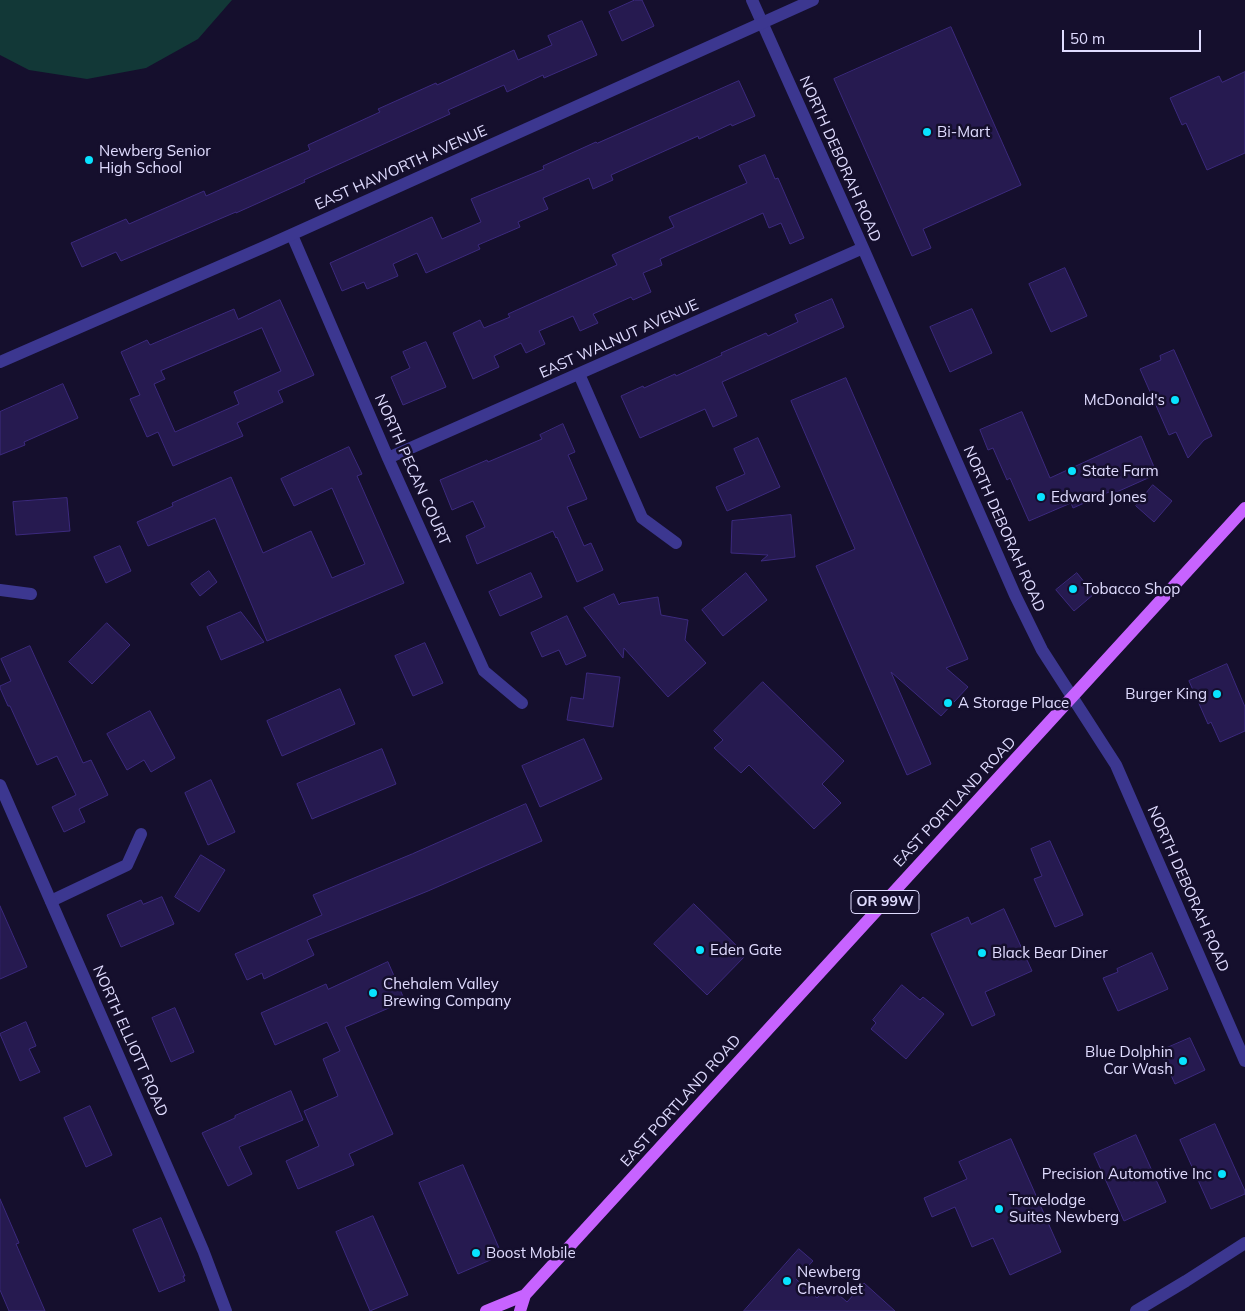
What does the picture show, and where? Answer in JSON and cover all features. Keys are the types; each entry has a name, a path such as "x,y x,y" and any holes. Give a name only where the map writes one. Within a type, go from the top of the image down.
{"main road":[{"name":"EAST PORTLAND ROAD","path":"520,1311 525,1295 1245,508"},
{"name":"EAST PORTLAND ROAD","path":"486,1311 525,1295"}],"street":[{"name":"NORTH DEBORAH ROAD","path":"752,0 1015,595 1042,650 1116,765 1245,1061"},
{"name":"EAST HAWORTH AVENUE","path":"0,362 292,235 814,0"},
{"name":"NORTH PECAN COURT","path":"292,235 388,458 484,671 522,703"},
{"name":"EAST WALNUT AVENUE","path":"388,458 863,248"},
{"path":"579,374 642,518 676,543"},
{"path":"0,590 31,594"},
{"name":"NORTH ELLIOTT ROAD","path":"0,785 203,1250 226,1311"},
{"path":"50,901 128,866 141,834"},
{"path":"1136,1311 1245,1243"}],"green space":[{"path":"0,0 232,0 198,39 146,68 87,79 29,70 0,55"}],"building":[{"path":"635,0 642,0 654,26 622,41 609,12"},
{"path":"582,21 597,55 544,78 543,75 507,92 504,85 448,110 450,114 304,180 305,182 121,261 116,252 82,267 71,243 126,219 129,224 204,191 206,196 310,150 308,145 380,112 378,109 436,83 437,85 514,50 518,60 552,45 548,36"},
{"name":"Bi-Mart","path":"951,27 1021,185 923,229 931,248 912,256 834,79"},
{"path":"1245,72 1245,153 1207,170 1186,123 1182,125 1170,98 1219,76 1222,82"},
{"path":"739,81 755,116 732,126 731,124 699,139 698,136 611,175 613,180 593,189 589,178 543,198 548,209 518,222 520,227 478,245 480,249 426,273 417,253 393,264 398,276 367,289 364,282 342,291 330,263 432,217 442,239 481,222 471,199 544,169 543,166 596,142"},
{"path":"765,155 775,179 778,178 804,238 790,244 781,223 769,228 763,213 660,259 662,265 643,273 651,292 633,300 631,297 593,314 598,323 580,331 573,316 539,331 545,344 526,353 521,343 494,356 499,367 473,379 453,333 480,320 484,328 510,317 508,314 617,265 612,255 674,227 669,217 747,183 739,166"},
{"path":"1065,268 1087,316 1051,332 1029,284"},
{"path":"832,299 844,327 722,382 737,416 713,427 705,409 640,438 621,396 675,374 676,376 766,333 768,336 798,322 795,315"},
{"path":"280,300 314,375 278,391 283,402 237,423 243,436 173,466 158,432 147,437 130,399 140,395 121,352 147,340 150,345 234,309 238,319","holes":["262,328 281,371 234,392 239,404 175,432 154,384 165,379 161,371"]},
{"path":"972,309 992,353 950,372 930,327"},
{"path":"426,342 446,387 403,405 391,377 410,368 403,352"},
{"name":"McDonald's","path":"1174,350 1212,436 1204,440 1188,458 1176,432 1169,435 1140,369 1161,360 1160,356"},
{"path":"846,378 968,659 946,668 968,687 941,716 891,672 931,764 907,775 816,566 855,549 791,401"},
{"path":"63,384 78,418 24,442 25,445 0,455 0,412"},
{"path":"1022,412 1050,478 1141,436 1157,474 1110,495 1109,492 1073,508 1071,503 1029,521 1010,478 1007,480 993,448 988,450 980,430"},
{"path":"563,424 575,452 568,455 587,499 567,507 584,546 591,543 603,570 577,582 553,531 477,564 466,536 485,527 473,501 452,510 440,480 542,439 540,435"},
{"path":"758,438 780,487 727,511 716,487 745,474 734,449"},
{"path":"349,447 362,474 357,476 404,583 267,641 215,518 148,546 137,522 173,506 172,503 231,477 263,553 311,531 332,578 365,564 332,488 294,506 281,479"},
{"path":"1153,485 1172,501 1154,522 1136,506"},
{"path":"67,498 70,531 16,535 13,502"},
{"path":"791,515 795,557 761,561 768,555 731,553 732,521"},
{"path":"120,546 131,571 106,583 94,557"},
{"path":"209,571 217,582 200,596 191,584"},
{"path":"531,573 542,597 500,616 489,592"},
{"path":"746,573 767,600 723,636 702,610"},
{"path":"1077,573 1094,594 1074,611 1056,590"},
{"path":"614,594 619,605 621,603 658,597 661,615 688,620 685,640 706,663 668,697 624,648 623,658 584,608"},
{"path":"241,612 264,642 221,660 207,627"},
{"path":"567,616 586,656 566,665 559,650 542,657 531,633"},
{"path":"107,623 130,645 92,684 69,662"},
{"path":"425,643 443,683 413,696 395,656"},
{"path":"30,646 83,763 91,760 108,795 79,809 85,822 64,832 52,807 76,795 57,756 37,765 0,688 0,686 11,681 1,659"},
{"name":"Burger King","path":"1227,664 1245,707 1245,731 1220,742 1211,722 1208,724 1189,681"},
{"path":"587,673 620,677 613,727 567,720 571,697 583,699"},
{"path":"763,682 844,761 822,784 841,803 814,829 749,765 741,773 714,748 723,740 714,731"},
{"path":"340,689 355,724 282,756 267,721"},
{"path":"150,711 175,758 151,772 144,760 127,770 107,734"},
{"path":"584,739 602,779 540,807 522,766"},
{"path":"382,749 396,784 312,819 297,784"},
{"path":"211,780 235,832 208,845 185,793"},
{"path":"526,804 542,841 428,891 307,940 314,955 264,979 262,973 247,980 235,954 322,915 313,895"},
{"path":"1050,841 1083,915 1055,927 1034,879 1042,876 1031,849"},
{"path":"201,855 225,870 199,912 175,897"},
{"path":"162,897 174,924 121,947 107,915 141,900 143,904"},
{"name":"Eden Gate","path":"694,904 746,955 707,995 654,944"},
{"path":"0,906 27,967 0,979"},
{"name":"Black Bear Diner","path":"1004,909 1032,971 985,992 995,1015 972,1026 931,934 968,917 971,924"},
{"path":"1152,953 1168,989 1118,1011 1103,978 1118,972 1117,969"},
{"path":"388,962 405,1001 345,1027 393,1134 349,1154 354,1165 298,1189 286,1161 319,1146 304,1111 338,1096 323,1059 340,1051 327,1022 275,1045 261,1013 326,984 328,989"},
{"path":"902,985 920,1000 923,997 944,1014 906,1059 871,1029 876,1023 873,1020"},
{"path":"175,1008 194,1052 171,1062 152,1018"},
{"path":"26,1022 36,1046 29,1049 40,1072 20,1081 0,1034"},
{"name":"Blue Dolphin Car Wash","path":"1190,1038 1205,1070 1175,1084 1160,1051"},
{"path":"291,1091 303,1120 239,1147 252,1174 228,1186 202,1133"},
{"path":"90,1106 112,1155 86,1167 64,1118"},
{"path":"1215,1124 1245,1194 1211,1209 1180,1140"},
{"path":"1136,1135 1166,1202 1124,1221 1094,1154"},
{"name":"Travelodge Suites Newberg","path":"1011,1139 1061,1252 1010,1275 993,1238 972,1247 955,1207 932,1217 924,1198 967,1179 959,1162"},
{"path":"463,1165 502,1255 458,1274 419,1183"},
{"path":"0,1199 19,1243 16,1244 45,1311 9,1311 0,1290"},
{"path":"373,1216 408,1295 370,1311 336,1232"},
{"path":"161,1218 185,1276 183,1276 185,1281 159,1292 133,1230"},
{"name":"Newberg Chevrolet","path":"799,1249 813,1261 796,1279 817,1298 829,1286 847,1302 864,1283 895,1311 744,1311"}],"place":[{"name":"Bi-Mart","path":"927,132"},
{"name":"Newberg Senior High School","path":"89,160"},
{"name":"McDonald's","path":"1175,400"},
{"name":"State Farm","path":"1072,471"},
{"name":"Edward Jones","path":"1041,497"},
{"name":"Tobacco Shop","path":"1073,589"},
{"name":"Burger King","path":"1217,694"},
{"name":"A Storage Place","path":"948,703"},
{"name":"Eden Gate","path":"700,950"},
{"name":"Black Bear Diner","path":"982,953"},
{"name":"Chehalem Valley Brewing Company","path":"373,993"},
{"name":"Blue Dolphin Car Wash","path":"1183,1061"},
{"name":"Precision Automotive Inc","path":"1222,1174"},
{"name":"Travelodge Suites Newberg","path":"999,1209"},
{"name":"Boost Mobile","path":"476,1253"},
{"name":"Newberg Chevrolet","path":"787,1281"}]}
